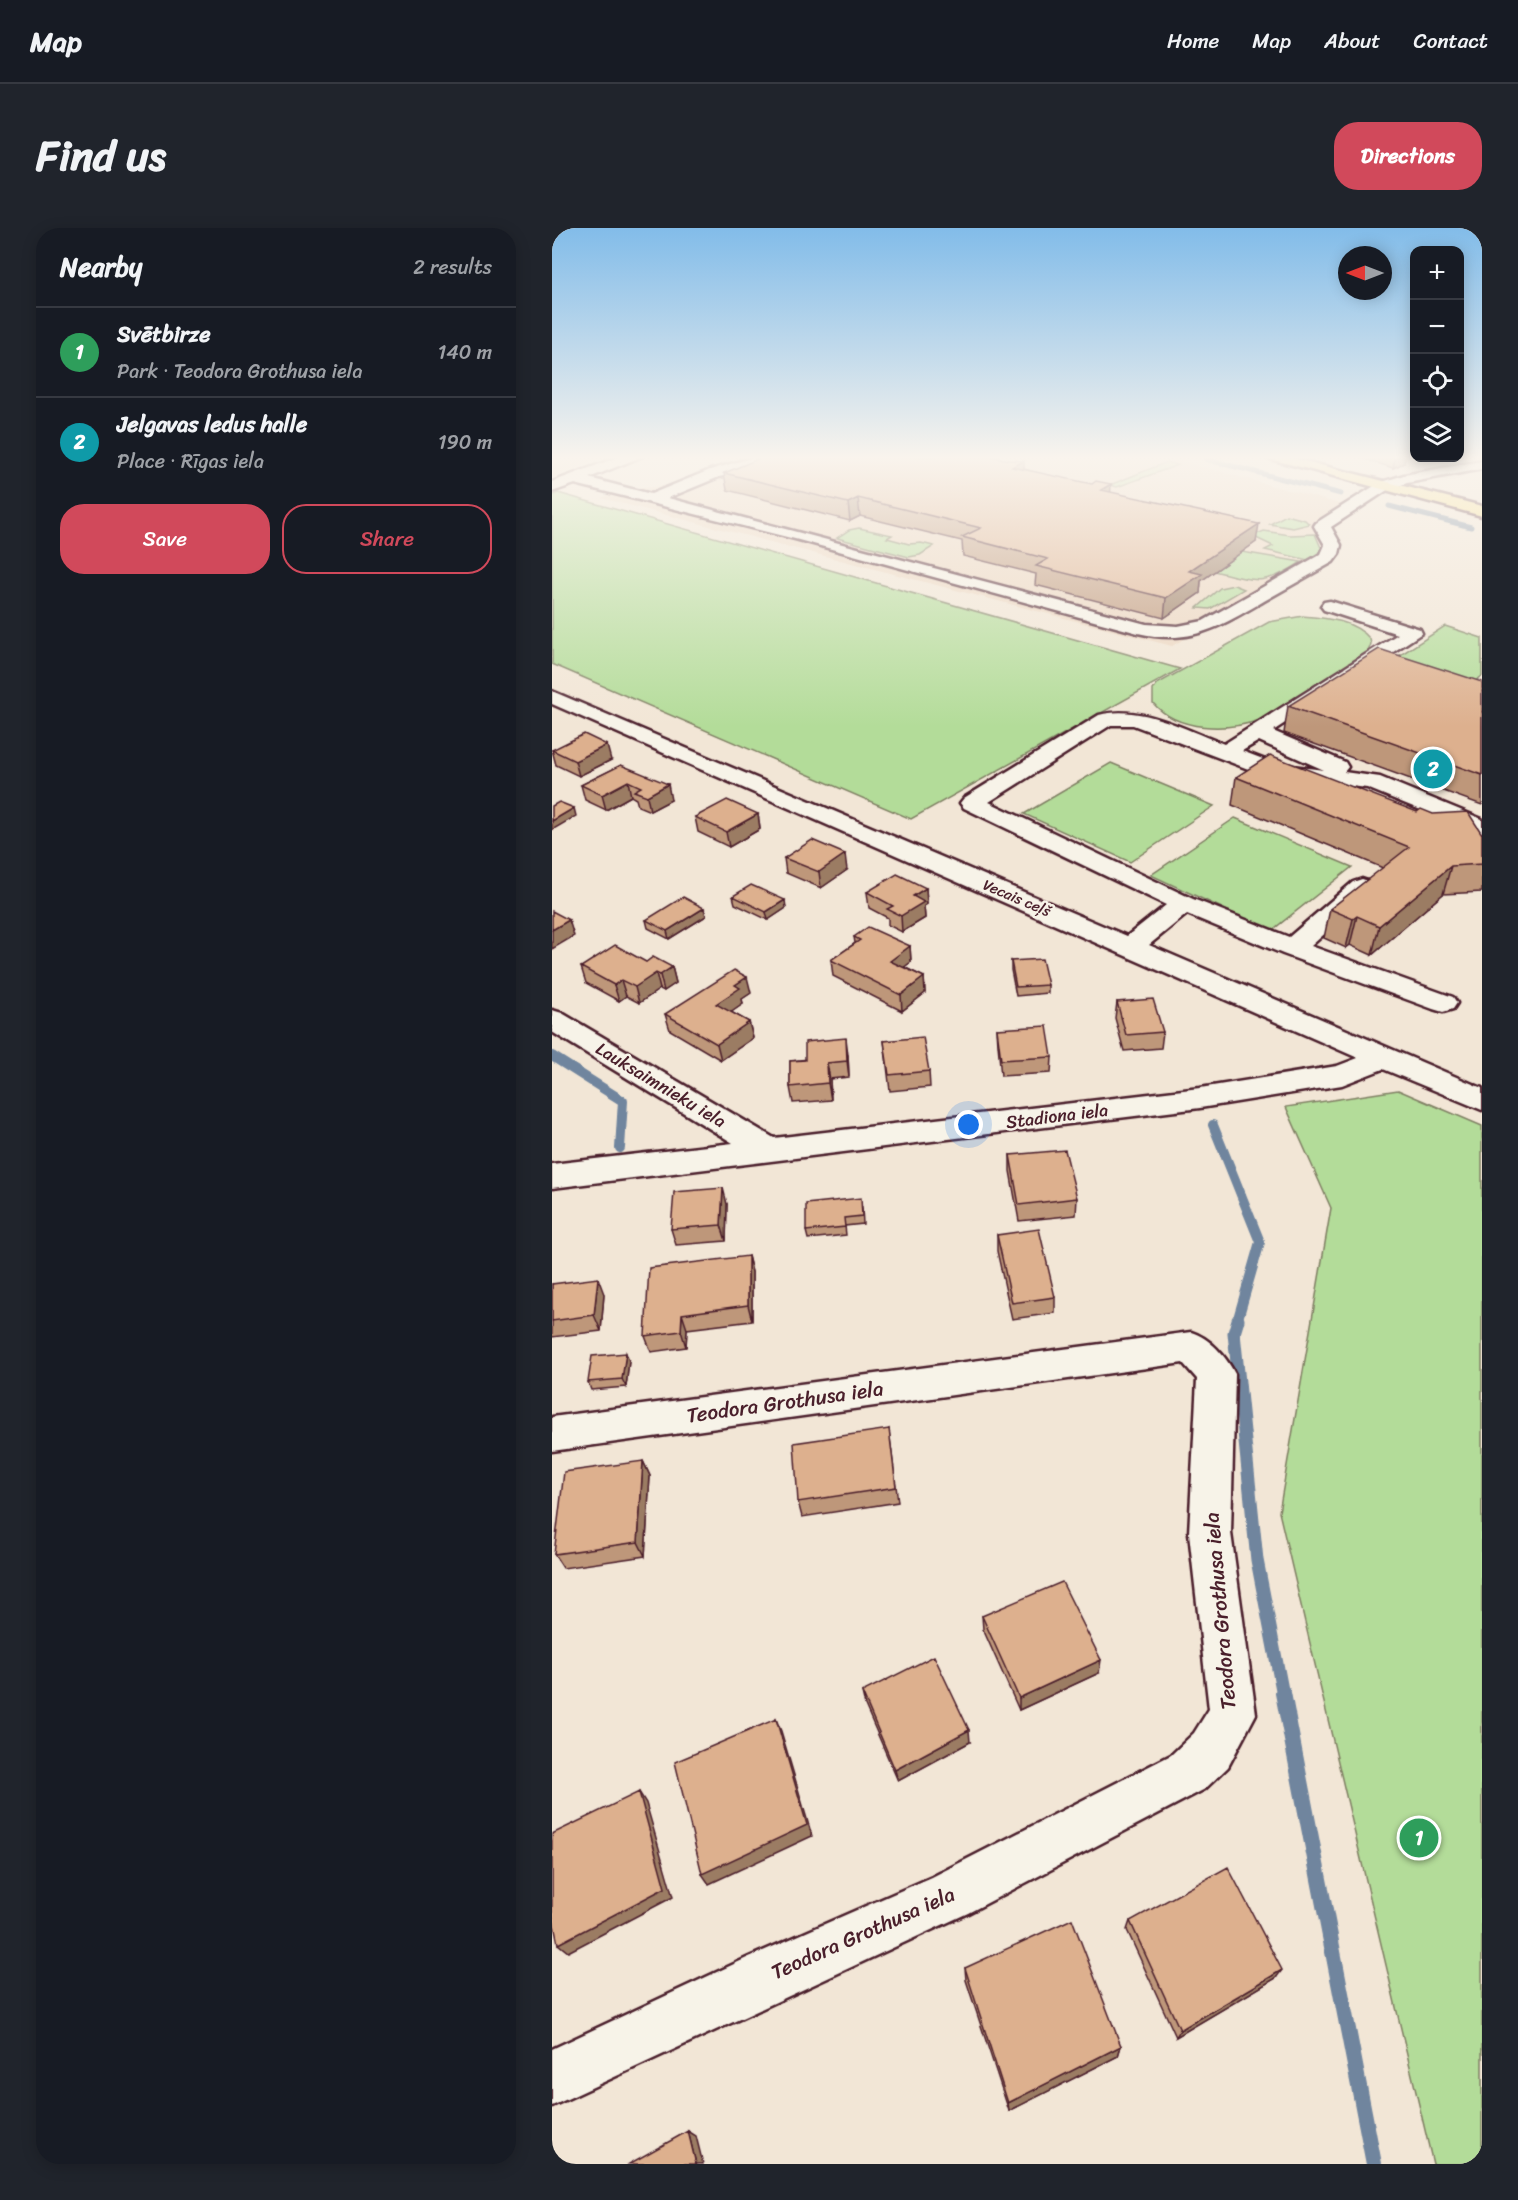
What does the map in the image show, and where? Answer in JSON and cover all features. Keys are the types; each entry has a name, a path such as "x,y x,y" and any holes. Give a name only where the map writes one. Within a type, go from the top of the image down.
{"street":[{"path":"835,546 1134,626 1170,633 1196,630 1210,625 1327,558 1333,546"},
{"path":"1225,753 1413,633 1330,606"},
{"name":"Vecais ceļš","path":"552,697 1482,1100"},
{"path":"1372,782 1272,770 1136,719 1106,719 972,803 1184,904 1292,948 1443,1003"},
{"path":"1259,733 1482,828"},
{"path":"1292,948 1381,871"},
{"path":"1130,947 1184,904"},
{"name":"Lauksaimnieku iela","path":"552,1019 771,1151"},
{"name":"Stadiona iela","path":"552,1176 1211,1096 1342,1076 1366,1066 1378,1056"},
{"name":"Teodora Grothusa iela","path":"552,1434 1191,1347 1216,1374 1210,1533 1233,1714 1211,1750 1188,1772 950,1895 768,1976 552,2078"}],"shaded area":[{"path":"788,546 1331,546 1333,550 1172,646"}],"green space":[{"path":"552,546 747,546 1180,669 911,819 552,664"},
{"path":"869,546 933,546 920,555 909,557"},
{"path":"1272,546 1320,546 1322,550 1308,560 1265,550"},
{"path":"1242,552 1301,562 1278,575 1259,580 1214,571"},
{"path":"1234,585 1244,589 1210,609 1197,608 1220,588"},
{"path":"1303,616 1339,621 1356,628 1370,639 1371,644 1367,654 1260,720 1247,724 1218,727 1189,724 1163,713 1153,703 1153,690 1157,684 1269,622"},
{"path":"1445,626 1482,638 1482,676 1474,682 1397,657"},
{"path":"1111,763 1214,806 1130,862 1024,814"},
{"path":"1235,818 1352,867 1271,931 1151,875"},
{"path":"1398,1090 1482,1126 1482,2164 1433,2164 1279,1512 1331,1208 1286,1107"}],"building":[{"path":"999,546 1226,546 1189,571 1202,574 1166,598 1036,566 1048,559"},
{"path":"1379,649 1482,682 1482,775 1288,706"},
{"path":"584,734 607,745 575,761 552,750"},
{"path":"1270,755 1417,812 1421,809 1433,814 1468,812 1482,834 1482,864 1451,866 1379,926 1357,916 1353,919 1330,909 1409,847 1236,777"},
{"path":"621,765 668,784 647,796 634,791 641,787 628,781 602,795 581,785"},
{"path":"727,800 758,814 726,832 695,817"},
{"path":"559,802 574,808 552,821 552,806"},
{"path":"812,840 845,854 819,872 784,858"},
{"path":"897,874 926,888 913,896 924,902 901,916 887,909 893,906 867,892"},
{"path":"751,885 785,900 766,912 733,896"},
{"path":"683,897 704,908 667,931 646,920"},
{"path":"552,911 569,920 552,930"},
{"path":"868,927 910,946 890,961 924,977 901,995 831,960 860,940 854,937"},
{"path":"615,945 646,962 653,957 672,967 660,975 656,973 635,987 621,980 614,985 581,967"},
{"path":"1042,959 1048,985 1016,987 1011,961"},
{"path":"734,970 747,977 735,985 740,988 716,1004 749,1022 717,1044 665,1014"},
{"path":"1153,999 1163,1032 1126,1035 1117,1002"},
{"path":"1047,1026 1052,1057 1001,1060 997,1029"},
{"path":"923,1037 929,1071 889,1075 884,1041"},
{"path":"846,1038 847,1061 827,1063 828,1083 790,1087 790,1061 805,1060 805,1042"},
{"path":"1065,1150 1077,1198 1019,1205 1010,1155"},
{"path":"723,1188 721,1225 671,1229 674,1192"},
{"path":"861,1198 862,1216 844,1218 845,1227 806,1231 806,1204"},
{"path":"1039,1229 1055,1297 1012,1303 997,1235"},
{"path":"748,1256 748,1305 682,1314 681,1331 645,1336 649,1268"},
{"path":"598,1278 594,1315 552,1321 552,1284"},
{"path":"626,1353 622,1379 588,1382 592,1356"},
{"path":"889,1429 896,1487 798,1502 794,1443"},
{"path":"643,1461 638,1542 554,1554 564,1472"},
{"path":"1062,1582 1101,1660 1019,1698 982,1616"},
{"path":"934,1656 969,1730 895,1770 862,1692"},
{"path":"776,1719 807,1825 702,1874 675,1762"},
{"path":"639,1792 665,1888 558,1944 552,1915 552,1834"},
{"path":"1228,1867 1282,1970 1180,2030 1130,1921"},
{"path":"1072,1919 1121,2046 1008,2103 965,1968"},
{"path":"688,2131 696,2164 629,2164"}],"waterway":[{"path":"552,1056 623,1101 620,1148"},
{"path":"1213,1125 1260,1242 1237,1322"},
{"path":"1238,1320 1234,1333 1257,1560 1283,1695"},
{"path":"1283,1693 1374,2164"}],"place":[{"name":"Jelgavas ledus halle","path":"1433,769"},
{"name":"Svētbirze","path":"1419,1838"}]}
